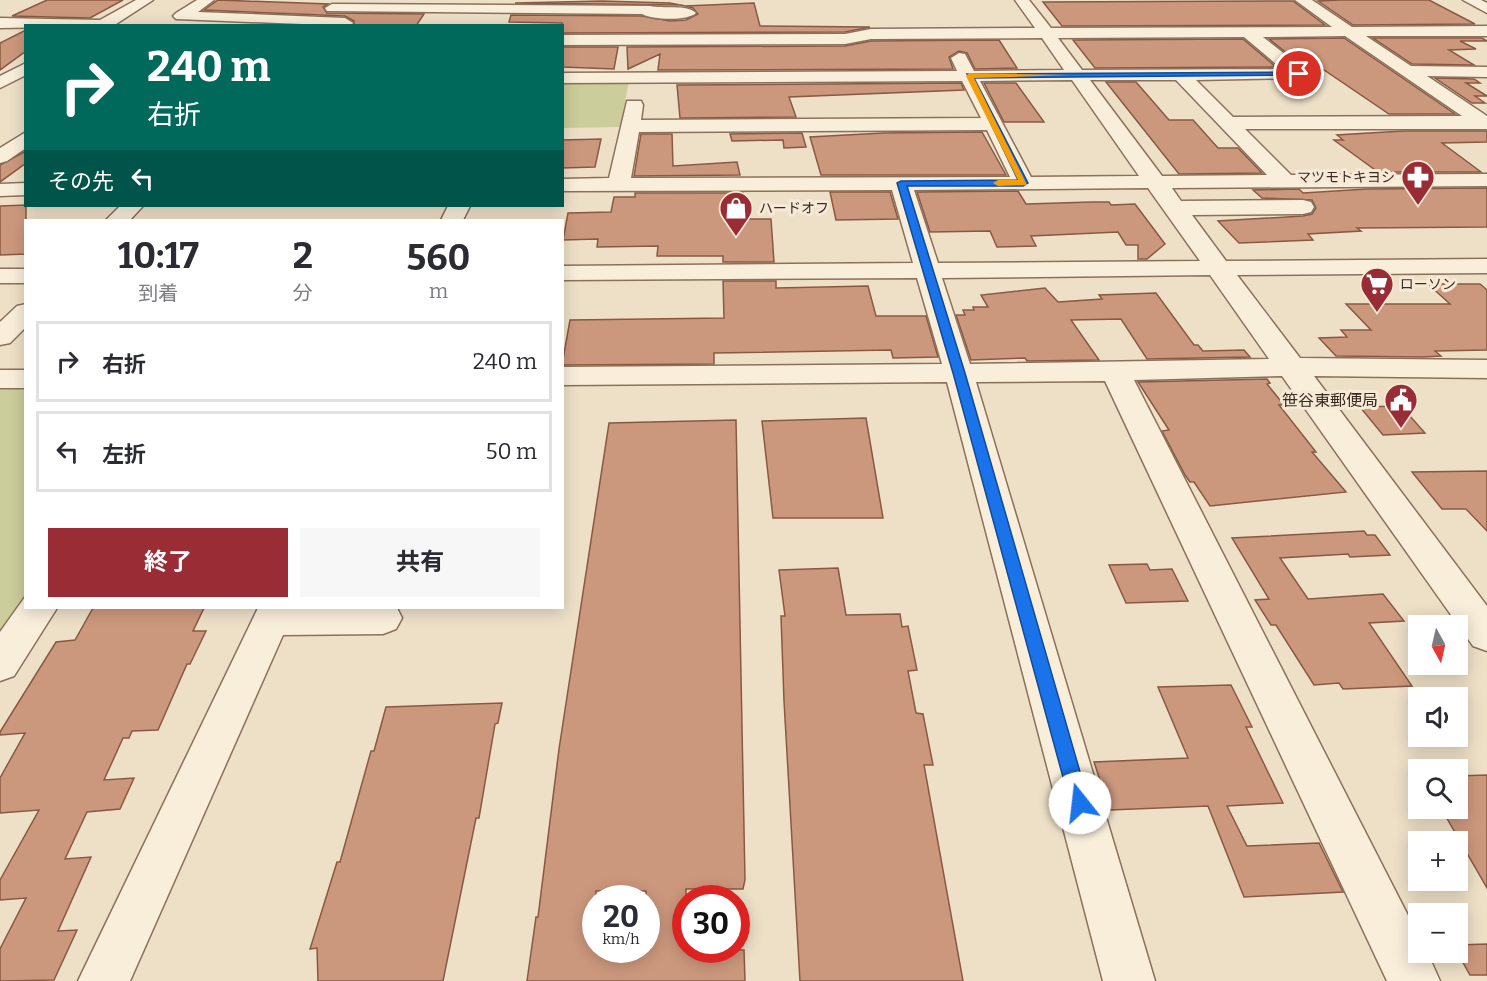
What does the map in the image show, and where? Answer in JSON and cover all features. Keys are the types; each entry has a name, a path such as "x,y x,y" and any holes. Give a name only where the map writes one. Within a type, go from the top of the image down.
{"street":[{"path":"103,24 146,0"},
{"path":"207,0 182,16 228,22 345,22"},
{"path":"1022,0 1487,635"},
{"path":"1470,0 1487,9"},
{"path":"319,22 334,4 651,8 689,13"},
{"path":"1299,6 1319,12 1455,104 1486,118"},
{"path":"619,184 651,8"},
{"path":"0,23 22,24 53,10"},
{"path":"1429,16 1456,31"},
{"path":"1122,19 1135,33"},
{"path":"1188,19 1203,33"},
{"path":"564,40 845,39 869,27 948,40"},
{"path":"894,48 948,40 1046,33 1487,31"},
{"path":"564,78 1299,74 1249,33"},
{"path":"948,40 969,76 1023,183"},
{"path":"2,81 24,69"},
{"path":"1408,71 1487,72"},
{"path":"1180,74 1286,181"},
{"path":"2,81 24,80"},
{"path":"1228,123 1486,118"},
{"path":"630,126 992,124"},
{"path":"0,157 24,139"},
{"path":"948,144 1002,143"},
{"path":"564,185 1487,180"},
{"path":"901,183 959,373 1129,981"},
{"path":"0,190 24,189"},
{"path":"118,219 131,207"},
{"path":"1176,208 1303,207"},
{"path":"564,273 1487,266"},
{"path":"0,276 24,276"},
{"path":"0,337 24,314"},
{"path":"564,376 1115,372 1290,367 1482,374"},
{"path":"1115,372 1414,981"},
{"path":"0,379 24,379"},
{"path":"0,664 37,609"},
{"path":"104,981 273,614 383,618"}],"green space":[{"path":"564,80 629,81 620,127 564,128"},
{"path":"0,381 24,381 24,600 0,635"}],"building":[{"path":"47,0 123,0 90,18 12,16"},
{"path":"218,0 328,4 323,7 327,13 424,14 417,24 354,24 354,21 345,16 204,10"},
{"path":"1429,0 1475,24 1353,25 1318,1"},
{"path":"602,1 680,5 515,3"},
{"path":"1293,1 1325,25 1062,26 1043,2"},
{"path":"754,3 760,26 870,27 845,32 564,33 562,23 509,22 511,15 642,16 670,21 686,20 698,14 693,8 685,6"},
{"path":"24,31 24,52 0,70 0,43"},
{"path":"1344,38 1455,114 1389,114 1324,70 1308,70 1269,39"},
{"path":"1373,38 1482,38 1487,41 1460,41 1476,49 1449,50 1474,65 1412,64"},
{"path":"1243,39 1276,67 1095,68 1073,40"},
{"path":"999,40 1017,68 975,69 967,53 959,51 949,57 953,69 658,70 660,54 628,69 627,47 845,46 871,41"},
{"path":"564,47 618,47 614,69 564,67"},
{"path":"1435,78 1474,79 1480,83 1466,83 1487,96 1475,96 1485,103 1472,103"},
{"path":"1106,82 1136,82 1169,120 1193,120 1218,148 1238,148 1262,173 1179,174"},
{"path":"961,83 964,90 789,97 796,117 680,118 677,85"},
{"path":"984,83 1016,83 1044,122 1004,122"},
{"path":"1403,131 1487,131 1487,142 1442,143 1481,172 1378,172 1334,140 1343,140 1337,135"},
{"path":"982,132 1006,175 821,175 810,137 883,133"},
{"path":"802,133 806,147 784,148 783,140 732,141 730,134"},
{"path":"641,134 672,134 673,166 737,162 740,175 634,176"},
{"path":"601,139 595,167 564,168 564,140"},
{"path":"24,152 24,164 0,182 0,165"},
{"path":"1487,188 1487,227 1357,228 1361,231 1308,234 1313,240 1239,243 1218,221 1303,216 1312,214 1316,208 1312,200 1262,198 1253,190 1299,189 1303,193 1367,189"},
{"path":"1018,191 1026,204 1109,202 1111,205 1135,204 1165,244 1147,259 1138,259 1138,245 1126,245 1118,232 1031,236 1036,246 997,247 990,231 930,232 917,192"},
{"path":"830,192 890,192 898,219 836,220"},
{"path":"635,193 743,193 748,219 771,219 774,262 723,262 723,256 657,256 658,246 597,247 598,239 564,240 568,213 611,212 614,197 635,197"},
{"path":"24,205 26,207 24,254 0,255 0,206"},
{"path":"723,281 776,281 776,288 868,286 876,316 926,316 938,357 893,358 891,350 714,353 714,364 564,365 570,320 724,318"},
{"path":"1428,284 1480,284 1487,290 1487,350 1435,351 1441,356 1422,357 1336,356 1319,338 1347,337 1341,330 1371,330 1346,304 1450,304"},
{"path":"1045,288 1058,302 1102,299 1099,295 1156,293 1194,345 1198,345 1203,351 1244,350 1250,357 1147,359 1121,319 1071,320 1099,360 1027,361 1025,358 971,360 956,315 965,315 963,310 974,310 973,307 988,307 981,295"},
{"path":"1267,379 1270,383 1267,384 1284,405 1279,405 1316,452 1312,452 1346,492 1210,506 1194,482 1190,482 1185,475 1162,431 1169,430 1138,382"},
{"path":"1401,406 1425,433 1383,435 1360,407"},
{"path":"866,418 883,518 773,518 762,421"},
{"path":"736,420 745,880 744,885 672,885 672,963 744,963 745,981 527,981 536,917 538,917 559,749 609,423"},
{"path":"1487,471 1487,531 1466,509 1442,509 1412,472"},
{"path":"1364,531 1367,535 1375,535 1390,555 1350,557 1348,554 1280,558 1308,599 1383,594 1404,621 1369,623 1412,686 1343,689 1339,683 1314,685 1276,625 1271,625 1255,600 1269,599 1232,538"},
{"path":"1147,564 1150,570 1172,569 1188,601 1126,603 1109,565"},
{"path":"838,568 846,615 900,614 902,627 908,626 917,670 908,671 916,713 923,714 933,765 924,765 963,981 800,981 784,701 781,616 785,616 779,570"},
{"path":"92,609 204,609 193,631 206,631 190,664 187,664 158,730 132,731 129,738 123,738 104,780 134,778 120,809 87,812 65,859 91,857 58,931 77,930 54,980 0,981 0,949 26,898 0,900 0,880 39,810 0,813 0,778 25,733 0,735 0,732 56,642 75,640"},
{"path":"1231,685 1252,727 1246,727 1283,803 1227,806 1247,846 1319,843 1343,892 1244,897 1208,806 1110,810 1094,762 1188,758 1158,687"},
{"path":"502,703 498,723 495,724 479,818 476,818 443,981 318,981 317,948 310,949 337,862 340,862 371,751 374,751 386,707"},
{"path":"1487,775 1487,888 1468,855 1468,831 1454,831 1447,819 1468,819 1468,776"},
{"path":"1487,944 1487,975 1470,975 1463,963 1468,963 1468,945"}],"slow traffic":[{"path":"998,183 1023,183 969,76 1067,75"}],"place":[{"name":"マツモトキヨシ","path":"1418,206"},
{"name":"ハードオフ","path":"736,237"},
{"name":"ローソン","path":"1377,313"},
{"name":"笹谷東郵便局","path":"1401,429"}],"route":[{"path":"1080,803 959,373 901,183 1023,183 969,76 1299,74"}]}
